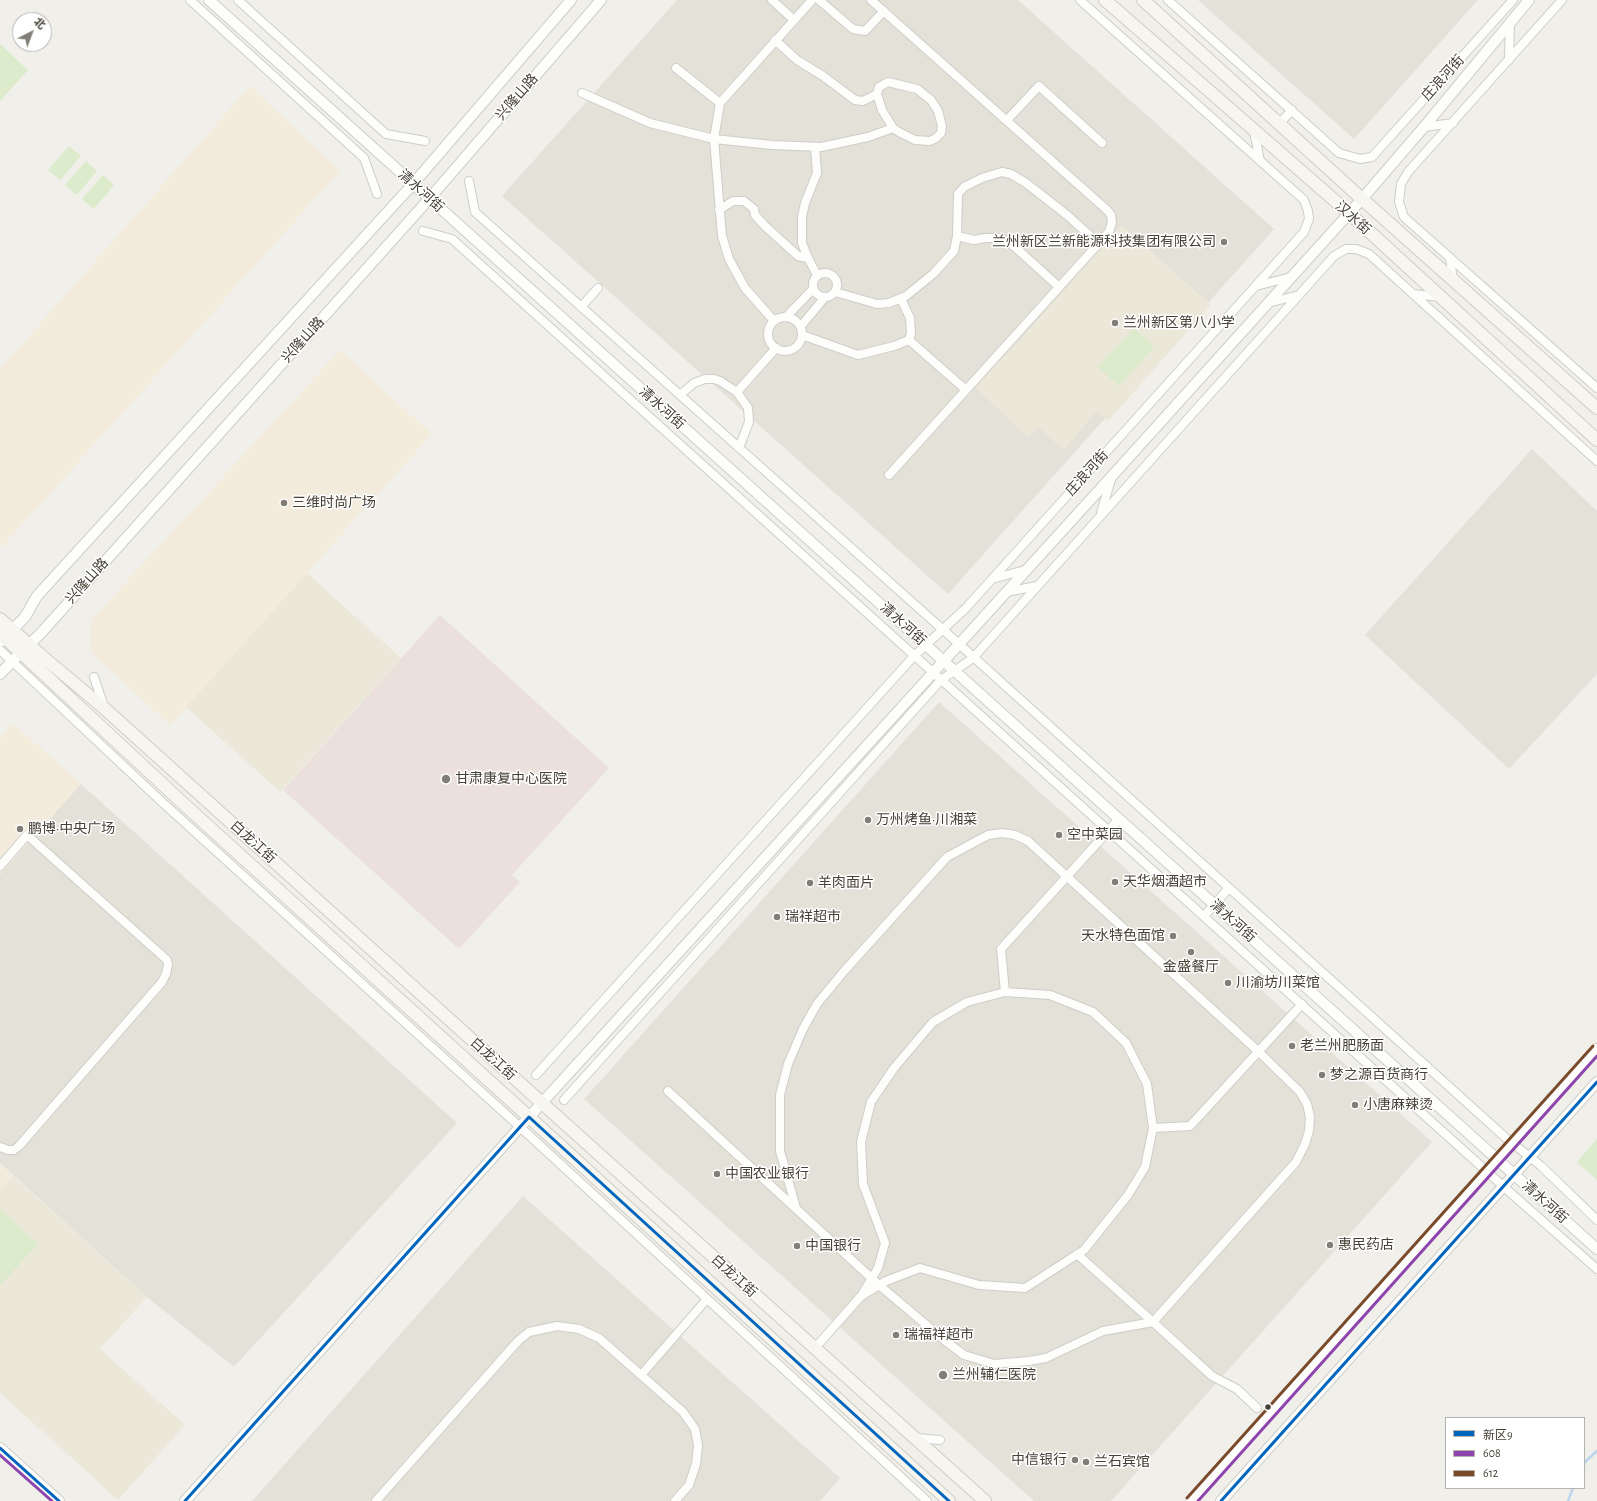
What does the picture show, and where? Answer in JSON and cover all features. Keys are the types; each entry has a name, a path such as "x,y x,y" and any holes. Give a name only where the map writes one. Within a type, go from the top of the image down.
{"main road":[{"name":"汉水街","path":"1105,0 1348,213 1597,440"},
{"name":"汉水街","path":"1143,0 1296,140 1597,408"},
{"path":"1282,156 1296,140"},
{"name":"白龙江街","path":"0,619 4,636 25,648 104,708 985,1501"},
{"name":"白龙江街","path":"25,648 77,705 187,807 949,1501"}],"street":[{"path":"190,0 364,158 377,194"},
{"name":"清水河街","path":"209,0 1597,1249"},
{"path":"238,0 386,134 425,141"},
{"name":"兴隆山路","path":"4,636 25,617 37,596 413,184 571,0"},
{"name":"兴隆山路","path":"0,674 429,198 601,0"},
{"path":"772,0 794,20"},
{"path":"819,0 853,29 865,31 884,11"},
{"path":"871,0 1109,212 1112,219 1111,229 889,475"},
{"path":"1080,0 1260,161"},
{"path":"1168,0 1292,110 1279,124"},
{"name":"庄浪河街","path":"1292,110 1339,152 1360,159 1372,157 1513,0"},
{"path":"185,1501 529,1117 1362,199 1424,127 1529,0"},
{"path":"1562,0 1404,177 1398,197 1404,217 1597,388"},
{"path":"774,321 745,288 729,259 722,236 714,139 720,103 809,1"},
{"path":"1509,60 1510,23"},
{"path":"775,40 797,60 823,76 855,100 863,101 877,94 882,85 888,82 917,89 926,95 935,105 942,126 939,136 930,141 916,140 893,128 882,110 877,94"},
{"path":"676,68 720,103"},
{"path":"1007,120 1039,86 1102,143"},
{"path":"582,93 650,123 714,139 772,145 820,147 868,137 893,128"},
{"path":"1424,127 1453,123"},
{"path":"1254,131 1260,161"},
{"path":"815,147 817,173 805,203 802,217 802,243 817,275"},
{"name":"庄浪河街","path":"536,1075 914,656 966,608 1304,232 1309,219 1304,200 1260,161"},
{"path":"835,292 877,304 889,303 901,299 933,274 954,251 957,236 958,194 964,187 982,178 1002,172 1011,174 1026,183 1067,215 1098,243"},
{"path":"468,180 475,212 959,644 1512,1143 1530,1157 1597,1220"},
{"path":"719,210 733,201 744,201 754,209 755,215 770,231 798,256 808,258"},
{"path":"424,231 452,240 1597,1269"},
{"path":"957,236 974,240 984,238 1001,238 1016,248 1059,287"},
{"path":"564,1100 942,680 973,658 1334,256 1346,249 1356,249 1369,254 1597,461"},
{"path":"1450,258 1453,280"},
{"path":"825,272 832,275 837,281 837,289 832,295 825,297 817,295 813,289 813,281 817,275 825,272"},
{"path":"1256,286 1291,277"},
{"path":"581,307 598,288"},
{"path":"786,316 795,319 800,326 802,335 799,343 793,349 784,351 776,348 770,341 768,337 769,328 778,318 786,316 813,289"},
{"path":"1268,303 1299,294"},
{"path":"1413,294 1440,297"},
{"path":"800,326 825,297"},
{"path":"901,299 910,318 911,332 909,340"},
{"path":"802,335 858,356 894,346 909,340"},
{"path":"909,340 966,390"},
{"path":"736,392 776,348"},
{"path":"680,395 694,383 705,379 714,379 736,392 748,408 749,422 739,448"},
{"path":"1100,516 1112,476"},
{"path":"992,578 1026,570"},
{"path":"1006,592 1037,586"},
{"path":"0,650 162,802 520,1127 927,1501"},
{"path":"94,677 104,708"},
{"path":"77,705 88,732"},
{"path":"162,802 187,807"},
{"path":"1005,992 1001,949 1119,819"},
{"path":"668,1091 879,1285 964,1355 994,1364 1029,1362 1046,1358 1103,1330 1153,1322 1296,1162 1305,1144 1309,1131 1310,1117 1307,1104 1300,1092 1259,1052 1068,876 1028,841 1015,835 1002,833 988,835 947,857 845,970 817,1004 803,1029 788,1064 780,1095 780,1151 796,1208"},
{"path":"0,866 28,835 167,960 168,965 162,982 18,1146 14,1150 8,1150 0,1147"},
{"path":"1204,916 1229,888"},
{"path":"815,1348 861,1296 878,1268 885,1243 863,1184 861,1142 871,1102 894,1068 933,1022 967,1002 1005,992 1050,995 1093,1012 1126,1043 1130,1050 1147,1084 1153,1128 1145,1167 1128,1195 1084,1250 1025,1288 979,1285 920,1268 886,1281 861,1296"},
{"path":"1153,1128 1190,1126 1302,1004"},
{"path":"1191,1501 1597,1048"},
{"path":"1221,1501 1597,1082"},
{"path":"1077,1254 1212,1376 1237,1389 1257,1408"},
{"path":"641,1375 708,1299"},
{"path":"376,1501 518,1341 529,1332 557,1326 579,1329 599,1338 683,1412 695,1429 698,1445 696,1464 689,1485 675,1501"},
{"path":"914,1438 940,1440"},
{"path":"0,1448 59,1501"}],"shaded area":[{"path":"677,0 1018,0 1274,229 948,594 502,196"},
{"path":"1198,0 1478,0 1354,139"},
{"path":"250,86 340,171 2,547 0,546 0,369"},
{"name":"兰州新区第八小学","path":"1122,225 1211,305 1108,421 1097,411 1064,450 1038,427 1028,437 975,387 1019,341"},
{"name":"三维时尚广场","path":"340,350 432,434 170,725 91,652 91,620"},
{"path":"1532,449 1597,511 1597,674 1509,769 1365,635"},
{"path":"307,573 401,658 280,792 186,707"},
{"name":"甘肃康复中心医院","path":"440,615 609,768 512,875 520,882 459,949 283,790"},
{"path":"939,702 1432,1142 1111,1501 1034,1501 584,1099"},
{"name":"鹏博·中央广场","path":"13,723 81,784 0,874 0,738"},
{"path":"81,784 457,1123 234,1367 147,1297 0,1163 0,874"},
{"path":"0,1163 13,1176 0,1191"},
{"path":"13,1176 147,1297 100,1349 185,1425 118,1500 0,1393 0,1191"},
{"path":"523,1196 840,1478 820,1501 252,1501"}],"green space":[{"path":"0,44 28,70 0,101"},
{"path":"69,146 81,156 60,180 48,170"},
{"path":"86,161 97,171 77,195 65,185"},
{"path":"103,175 114,185 94,209 82,199"},
{"path":"1134,328 1154,347 1119,386 1098,367"},
{"path":"1597,1139 1597,1180 1577,1162"},
{"path":"1,1210 38,1244 0,1285 0,1211"}],"waterway":[{"path":"1585,1463 1597,1451"},
{"path":"1568,1501 1573,1489"}],"transit line":[{"name":"612","path":"1187,1498 1593,1046"},
{"name":"608","path":"1198,1501 1597,1056"},
{"name":"新区9","path":"1221,1501 1597,1082"},
{"name":"新区9","path":"185,1501 529,1117 949,1501"},
{"name":"新区9","path":"0,1448 59,1501"},
{"name":"608","path":"0,1455 52,1501"}],"place":[{"name":"兰州新区兰新能源科技集团有限公司","path":"1224,242"},
{"name":"兰州新区第八小学","path":"1115,323"},
{"name":"三维时尚广场","path":"284,503"},
{"name":"甘肃康复中心医院","path":"446,779"},
{"name":"万州烤鱼·川湘菜","path":"868,820"},
{"name":"鹏博·中央广场","path":"20,829"},
{"name":"空中菜园","path":"1059,835"},
{"name":"天华烟酒超市","path":"1115,882"},
{"name":"羊肉面片","path":"810,883"},
{"name":"瑞祥超市","path":"777,917"},
{"name":"天水特色面馆","path":"1173,936"},
{"name":"金盛餐厅","path":"1191,952"},
{"name":"川渝坊川菜馆","path":"1228,983"},
{"name":"老兰州肥肠面","path":"1292,1046"},
{"name":"梦之源百货商行","path":"1322,1075"},
{"name":"小唐麻辣烫","path":"1355,1105"},
{"name":"中国农业银行","path":"717,1174"},
{"name":"惠民药店","path":"1330,1245"},
{"name":"中国银行","path":"797,1246"},
{"name":"瑞福祥超市","path":"896,1335"},
{"name":"兰州辅仁医院","path":"943,1375"},
{"name":"中信银行","path":"1075,1460"},
{"name":"兰石宾馆","path":"1086,1462"}]}
